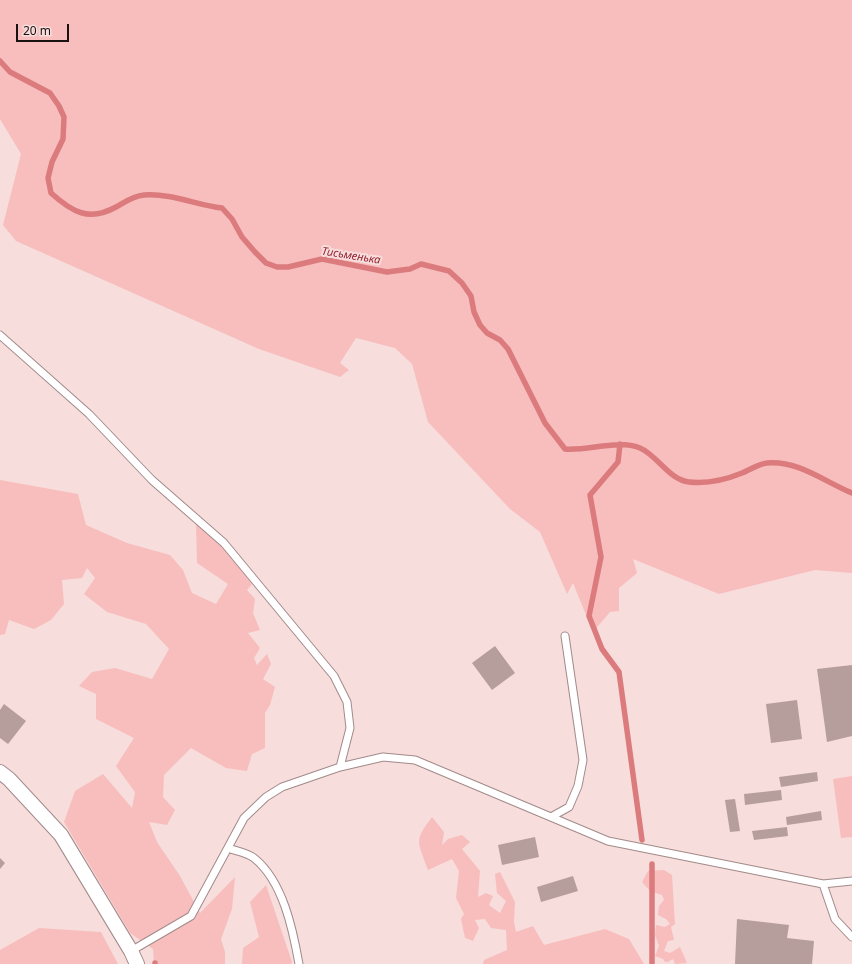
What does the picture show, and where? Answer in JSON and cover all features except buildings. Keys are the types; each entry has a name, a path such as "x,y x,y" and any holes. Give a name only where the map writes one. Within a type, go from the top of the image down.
{"street":[{"path":"0,772 9,779 60,835 131,951 137,964"}],"lane":[{"path":"0,336 89,414 152,480 224,543 334,676 347,702 350,728 340,767"},
{"path":"551,817 570,807 578,786 583,760 564,636"},
{"path":"131,951 191,916 244,818 266,797 282,787 340,767 383,757 414,760 608,841 823,884 852,881"},
{"path":"228,848 254,857 270,876 292,925 299,964"},
{"path":"823,884 835,919 852,937"}],"shaded area":[{"path":"0,0 852,0 852,573 815,570 719,594 633,559 637,573 619,588 619,611 610,612 593,632 573,583 567,594 540,532 510,509 428,422 412,364 395,348 356,338 340,363 349,370 340,377 259,349 16,241 3,225 21,154 0,119"},
{"path":"0,480 78,494 86,525 127,543 170,555 183,570 192,593 216,604 228,584 197,563 196,524 221,544 252,584 247,590 255,599 253,613 260,630 248,633 260,648 254,658 257,665 267,654 271,664 263,679 275,687 270,705 265,713 265,748 252,754 247,771 226,768 191,748 164,775 163,797 175,810 167,825 149,822 157,842 180,876 200,913 235,877 232,909 221,939 225,952 225,964 154,964 153,949 130,933 64,822 75,791 103,774 132,808 135,792 116,766 134,738 96,719 96,694 79,686 92,672 115,668 152,679 169,649 146,624 107,612 84,594 95,578 87,568 82,578 62,580 64,604 51,620 34,629 9,620 5,634 0,635"},
{"path":"852,776 852,837 841,838 833,779"},
{"path":"432,817 444,832 442,845 448,839 462,835 470,842 462,849 480,871 478,897 486,893 493,896 489,905 500,913 506,901 497,893 495,874 500,872 515,902 514,922 516,932 533,926 544,945 605,929 629,939 644,964 483,964 484,960 507,950 506,930 491,928 485,919 475,920 479,928 473,941 465,938 461,919 464,914 456,898 459,871 452,859 428,870 420,847 419,842 422,832"},
{"path":"664,870 672,875 675,924 671,927 674,940 668,941 664,951 670,953 680,947 687,963 675,964 673,959 665,962 663,959 655,956 659,946 655,935 656,925 665,927 670,924 666,919 658,915 659,906 664,900 662,895 650,891 642,882 648,871"},
{"path":"266,885 292,962 291,964 242,964 243,948 259,937 250,902"},
{"path":"39,928 101,932 118,964 0,964 0,950"}],"waterway":[{"name":"Тисьменька","path":"0,61 10,72 50,93 59,106 64,117 63,139 52,162 48,178 51,193 74,210 81,213 97,214 144,195 174,197 222,208 232,219 242,237 255,252 266,263 277,267 288,267 322,259 387,272 410,269 421,264 449,271 462,283 471,296 474,312 480,325 487,333 500,340 508,349 545,423 565,449 612,445 640,448 646,451 675,477 689,482 709,482 736,475 767,463 778,463 800,468 852,493"},
{"path":"620,444 618,462 590,495 601,557 589,616 602,649 619,672 642,840"},
{"path":"652,864 652,964"}]}
